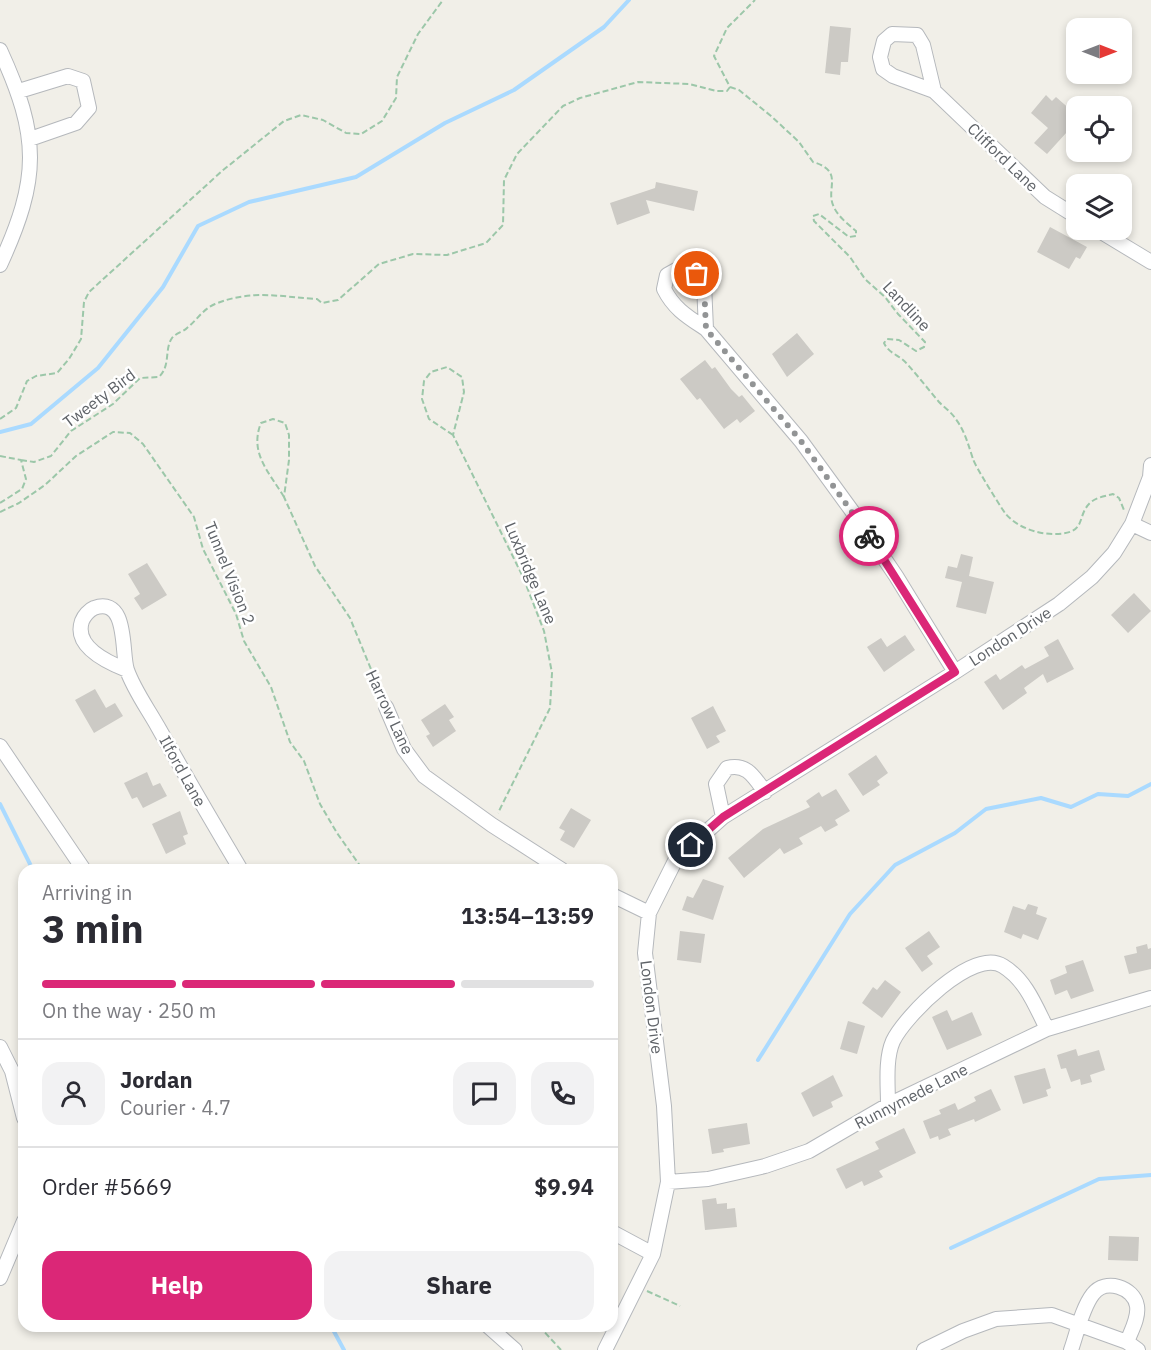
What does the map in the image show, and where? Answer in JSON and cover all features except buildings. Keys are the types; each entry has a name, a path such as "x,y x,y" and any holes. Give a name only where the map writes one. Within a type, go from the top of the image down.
{"street":[{"name":"Clifford Lane","path":"934,91 923,45 916,35 892,34 884,41 880,57 883,69 893,76 934,91 1045,197 1066,210"},
{"path":"0,50 19,91 30,139 29,178 20,220 0,265"},
{"path":"19,91 68,76 83,81 89,108 76,123 30,139"},
{"path":"1115,240 1151,262"},
{"path":"706,329 801,441 852,511 896,576 955,672"},
{"name":"London Drive","path":"618,1315 637,1286 653,1254 668,1182 664,1107 645,952 649,913 676,859 723,817 955,672 1059,604 1092,577 1114,553 1150,477 1151,465"},
{"path":"1130,519 1151,533"},
{"name":"Ilford Lane","path":"127,670 96,655 84,639 81,623 88,612 95,608 105,608 116,612 123,626 127,670 238,864"},
{"name":"Harrow Lane","path":"386,707 404,749 424,776 492,825 553,864"},
{"path":"0,746 80,864"},
{"path":"723,817 716,784 727,768 736,766 746,768 765,792"},
{"path":"618,899 649,913"},
{"path":"888,1105 888,1074 892,1043 931,994 973,968 988,964 1002,965 1024,986 1047,1029"},
{"name":"Runnymede Lane","path":"668,1182 708,1179 765,1166 809,1151 888,1105 1047,1029 1151,998"},
{"path":"0,1047 12,1071 18,1094"},
{"path":"0,1278 18,1235"},
{"path":"618,1235 653,1254"},
{"path":"924,1350 963,1331 996,1319 1052,1316 1080,1324 1133,1346 1137,1316 1134,1298 1125,1289 1114,1285 1103,1287 1094,1293 1080,1324 1071,1350"},
{"path":"495,1332 515,1350"},
{"name":"London Drive","path":"605,1350 608,1332"}],"path":[{"path":"0,419 16,408 27,381 36,376 57,373 69,359 81,339 84,302 89,292 222,171 284,121 301,115 323,120 346,133 361,134 382,121 396,98 397,77 418,33 443,0"},
{"path":"730,87 714,56 727,28 755,0"},
{"name":"Tweety Bird","path":"21,460 34,462 51,456 71,431 113,404 140,378 159,377 166,370 168,346 173,336 189,327 199,314 215,304 267,293 317,298 322,303 338,300 379,264 412,254 447,255 486,243 503,225 504,180 517,154 563,106 580,98 638,82 689,84 716,91 727,91 730,87"},
{"name":"Landline","path":"730,87 739,90 771,116 799,142 813,162 820,165 833,179 831,196 834,207 856,231 856,236 849,237 819,214 813,216 814,221 925,342 924,347 916,351 899,340 887,339 884,343 890,352 906,362 917,378 924,382 955,417 970,444 973,461 1005,513 1028,530 1054,534 1074,531 1082,523 1091,502 1113,494 1119,498 1130,519"},
{"name":"Luxbridge Lane","path":"453,435 464,392 462,377 447,367 431,372 424,381 422,399 429,419 453,435 523,577 544,631 552,673 550,708 492,825"},
{"name":"Harrow Lane","path":"284,497 289,435 285,423 273,419 261,423 256,437 259,457 284,497 315,566 350,618 386,707"},
{"name":"Tunnel Vision 2","path":"0,512 19,503 45,485 76,456 113,432 130,433 143,444 194,517 203,549 236,614 244,641 271,687 290,742 304,761 320,804 359,864"},
{"path":"0,456 21,460 26,479 22,489 0,503"},
{"path":"637,1286 680,1306"},
{"path":"544,1332 561,1350"}],"waterway":[{"path":"0,432 31,424 98,368 163,287 198,226 249,202 356,177 445,123 514,90 604,27 629,0"},
{"path":"758,1060 850,914 895,865 955,833 986,809 1041,798 1071,807 1098,794 1128,796 1151,784"},
{"path":"0,804 30,864"},
{"path":"951,1248 1099,1179 1151,1175"},
{"path":"334,1332 344,1350"}],"way so far":[{"path":"697,274 704,284 706,329 801,441 869,536"}],"route":[{"path":"691,845 723,817 955,672 869,536"}]}
